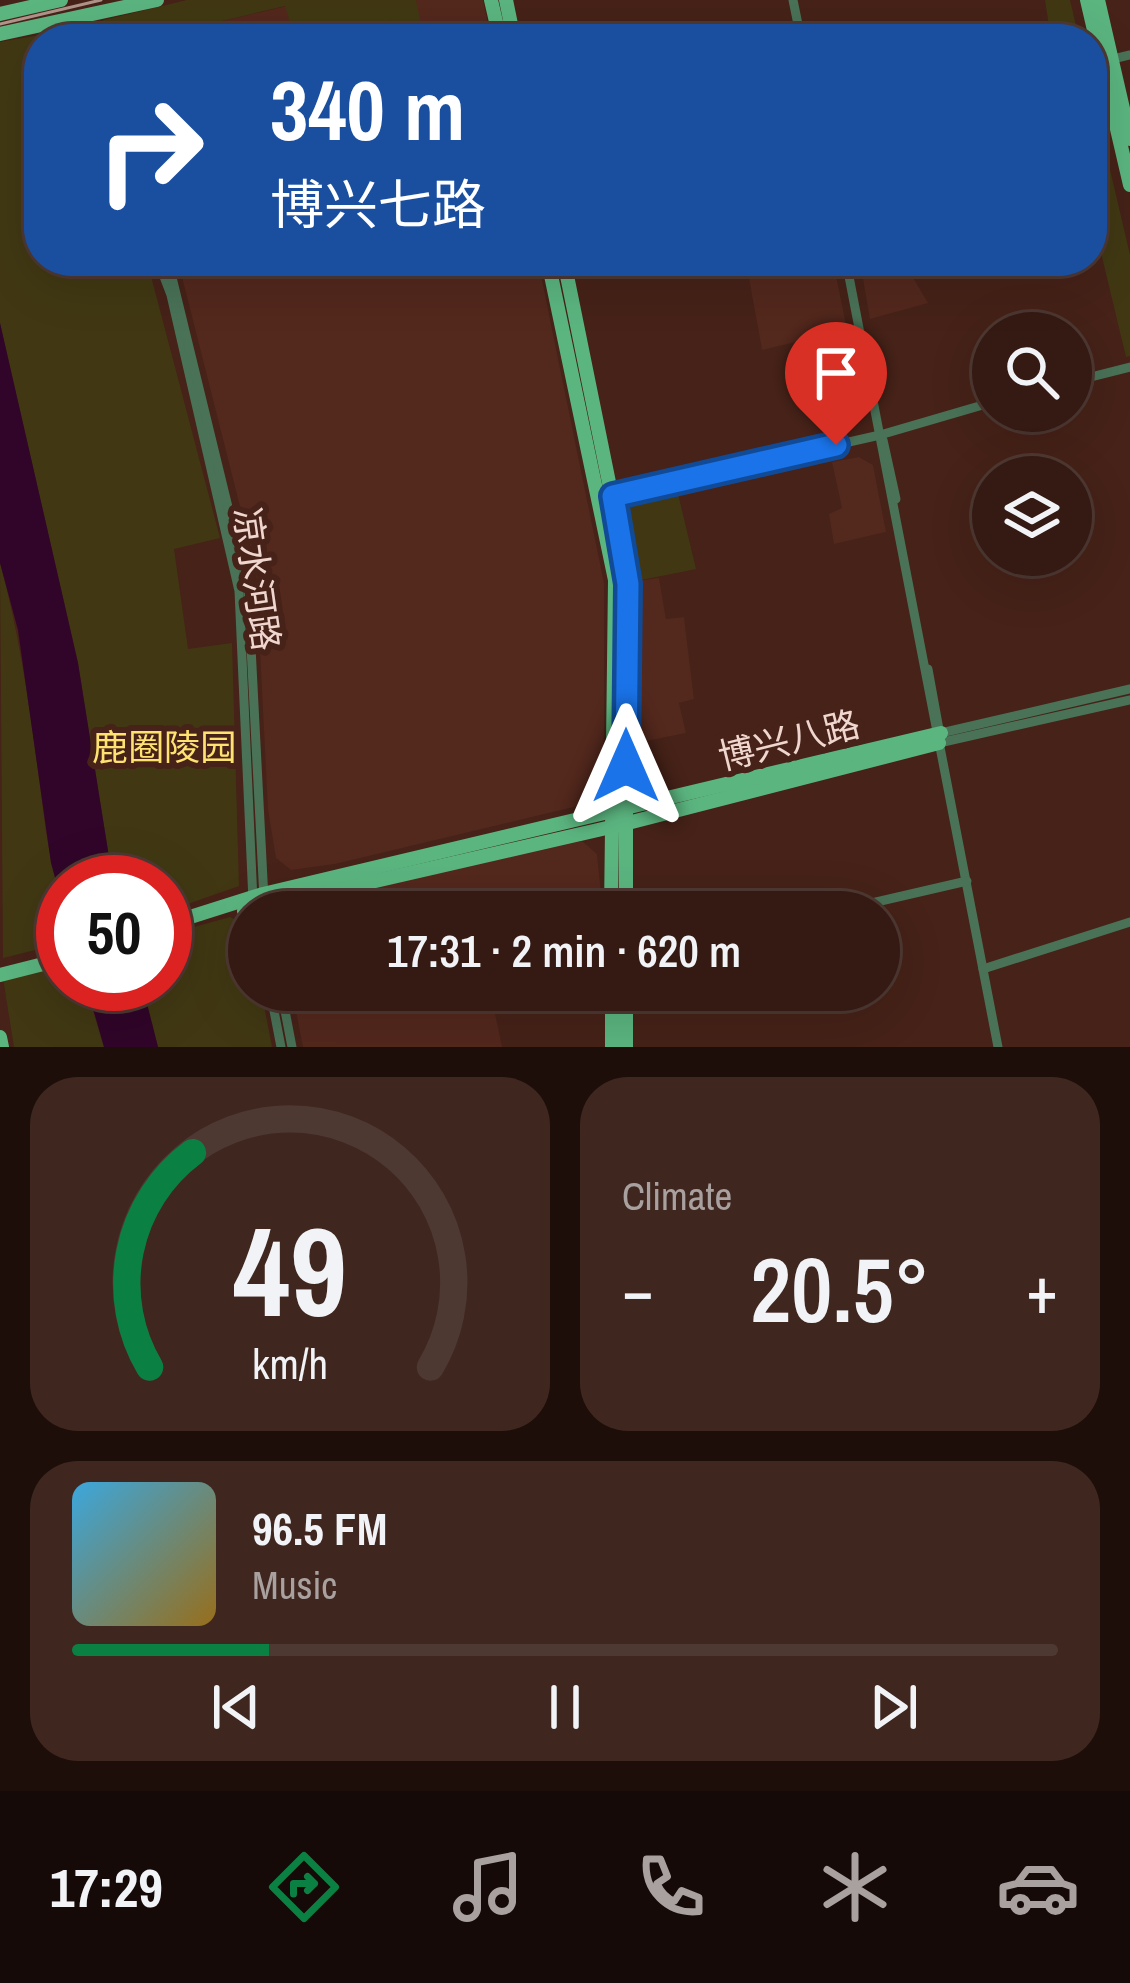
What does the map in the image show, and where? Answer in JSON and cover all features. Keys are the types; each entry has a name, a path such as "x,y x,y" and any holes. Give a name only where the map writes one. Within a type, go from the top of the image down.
{"main road":[{"path":"0,14 61,0"},
{"path":"53,24 157,0"},
{"path":"1107,78 1130,139"},
{"path":"1107,87 1130,185"},
{"path":"552,276 606,497"},
{"path":"567,276 611,526 624,891"},
{"name":"博兴八路","path":"321,891 938,737"},
{"path":"613,891 618,819"},
{"name":"博兴八路","path":"192,922 228,913"},
{"path":"0,971 36,963"},
{"path":"612,1011 612,1047"},
{"path":"626,1011 626,1047"},
{"path":"0,1037 2,1047"}],"street":[{"name":"凉水河路","path":"164,276 239,591 258,891"},
{"name":"凉水河路","path":"173,276 248,589 258,891"},
{"path":"849,276 880,435 888,448 998,1047"},
{"path":"1092,377 1130,368"},
{"path":"606,497 880,435 972,408"},
{"name":"博兴八路","path":"938,737 1130,689"},
{"name":"博兴八路","path":"938,737 1130,700"},
{"path":"900,896 967,880"},
{"path":"983,968 1130,922"},
{"path":"274,1011 281,1047"},
{"path":"285,1011 292,1047"}],"shaded area":[{"path":"313,0 483,0 488,24 209,24"},
{"path":"182,276 541,276 604,583 604,736 599,783 582,805 335,864 291,870 276,858 268,810 256,570"},
{"path":"749,276 836,276 847,330 762,350"},
{"path":"863,276 912,276 928,303 870,319"},
{"path":"0,323 78,663 109,855 50,855 18,630 0,563"},
{"path":"859,457 873,465 886,532 834,544 829,514 842,508 832,462"},
{"path":"659,578 666,619 684,617 694,699 679,703 686,733 636,743 636,581"},
{"path":"582,841 597,854 601,891 356,891"},
{"path":"94,1011 149,1011 158,1047 104,1047"},
{"path":"296,1011 494,1011 502,1047 303,1047"}],"green space":[{"path":"187,0 416,0 421,24 392,24 390,19 391,24 290,24 285,6 209,24 98,24"},
{"path":"1045,0 1070,0 1076,24 1049,24"},
{"name":"鹿圈陵园","path":"24,38 24,276 151,276 220,538 174,549 188,649 232,643 239,886 192,903 192,855 109,855 78,663 0,323 0,42"},
{"path":"1107,157 1130,255 1130,356 1126,357 1107,276"},
{"path":"678,494 696,569 636,581 625,513 631,505"},
{"path":"0,563 22,663 50,855 36,855 36,950 3,958"},
{"path":"228,918 228,1011 265,1011 272,1047 158,1047 149,1011 192,1011 192,928"},
{"path":"36,968 36,1011 93,1011 104,1047 14,1047 3,978"}],"tram line":[{"path":"0,24 101,0"}],"route":[{"path":"626,766 628,584 613,496 836,445"}]}
